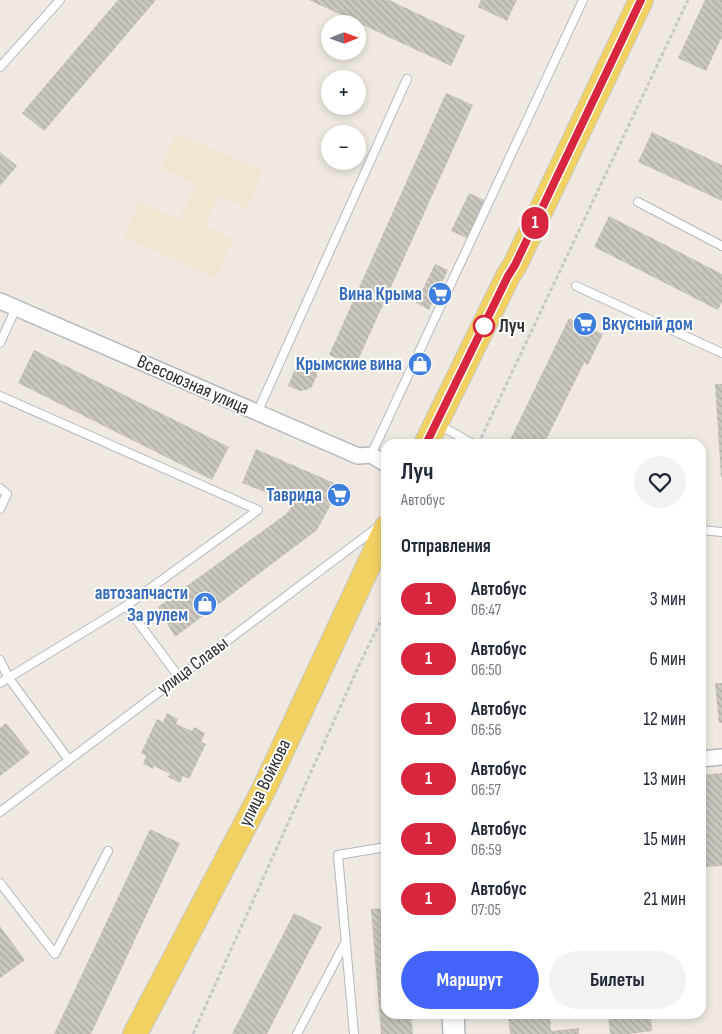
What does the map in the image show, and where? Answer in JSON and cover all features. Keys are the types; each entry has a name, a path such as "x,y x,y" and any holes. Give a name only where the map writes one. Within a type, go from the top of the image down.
{"main road":[{"path":"432,433 641,0"},
{"name":"улица Войкова","path":"135,1034 264,789 381,539"},
{"path":"453,1019 454,1034"}],"street":[{"name":"Всесоюзная улица","path":"0,301 358,456 371,455 381,461"},
{"path":"706,759 722,757"}],"lane":[{"path":"0,67 60,0"},
{"path":"371,455 583,0"},
{"path":"258,413 407,79"},
{"path":"638,202 722,246"},
{"path":"576,286 722,353"},
{"path":"0,343 16,308"},
{"path":"0,396 258,510 126,606 0,683"},
{"path":"432,433 454,439"},
{"path":"0,488 7,494 0,509"},
{"name":"улица Славы","path":"0,812 381,525"},
{"path":"706,530 722,532"},
{"path":"126,606 178,677"},
{"path":"0,660 8,677 69,760"},
{"path":"354,1034 338,855 381,848"},
{"path":"0,883 56,954 108,851"},
{"path":"297,1034 345,943"}],"path":[{"path":"480,439 688,0"},
{"path":"193,1034 381,620"}],"shaded area":[{"path":"176,133 263,171 247,208 218,196 205,226 233,239 216,278 124,237 139,202 180,220 196,184 161,168"}],"building":[{"path":"118,0 156,0 44,131 22,113"},
{"path":"309,0 389,0 465,36 451,66 366,26 366,15 341,15"},
{"path":"481,0 517,0 507,21 478,7"},
{"path":"705,0 722,0 722,37 706,71 678,58"},
{"path":"446,93 473,105 355,367 329,355"},
{"path":"652,132 722,165 722,201 638,162"},
{"path":"0,152 17,166 0,186"},
{"path":"469,193 486,201 469,239 451,231"},
{"path":"609,216 722,274 722,302 718,310 594,247"},
{"path":"435,264 448,270 429,310 416,303"},
{"path":"569,318 603,334 588,365 584,363 546,439 510,439"},
{"path":"34,350 229,447 212,480 18,383"},
{"path":"299,358 312,363 316,369 317,376 312,387 300,391 288,386"},
{"path":"715,384 722,384 722,477 721,477"},
{"path":"256,449 341,486 317,530 175,637 158,607 286,514 294,504 242,483"},
{"path":"715,683 722,683 722,723 719,723"},
{"path":"167,713 178,719 176,724 192,731 194,727 205,733 201,742 206,744 189,779 183,776 180,783 168,777 170,774 154,766 153,769 143,764 146,756 141,753 157,719 163,722"},
{"path":"6,723 30,753 0,776 0,728"},
{"path":"722,773 722,866 706,867 706,775"},
{"path":"150,829 180,843 91,1034 54,1034"},
{"path":"381,908 381,1019 412,1019 413,1034 381,1034 371,909"},
{"path":"294,913 322,927 267,1034 232,1034"},
{"path":"0,926 25,960 0,978"},
{"path":"508,1019 550,1019 551,1031 579,1028 579,1034 510,1034"},
{"path":"608,1019 651,1019 652,1031 610,1034"}],"bus line":[{"name":"1","path":"429,439 515,265 641,0"}],"place":[{"name":"Вина Крыма","path":"440,294"},
{"name":"Вкусный дом","path":"585,324"},
{"name":"Луч","path":"484,326"},
{"name":"Крымские вина","path":"420,364"},
{"name":"Таврида","path":"339,495"},
{"name":"автозапчасти За рулем","path":"205,604"}]}
